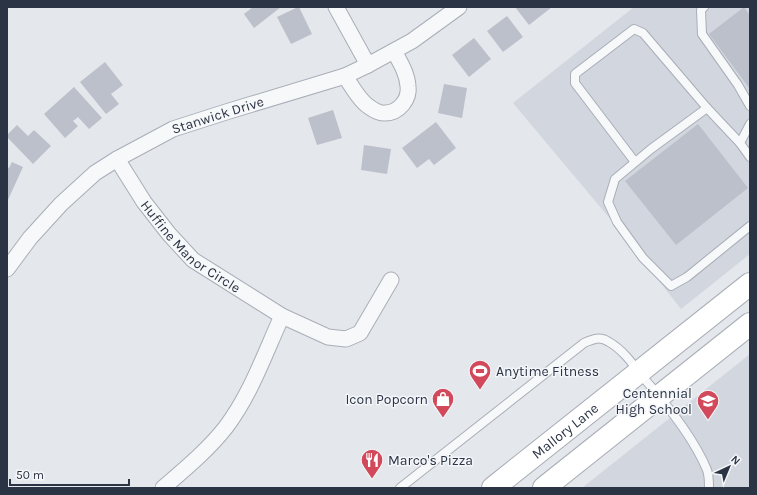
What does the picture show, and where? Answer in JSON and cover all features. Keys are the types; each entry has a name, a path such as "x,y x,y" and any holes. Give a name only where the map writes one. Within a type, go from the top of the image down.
{"main road":[{"name":"Mallory Lane","path":"493,488 750,284"},
{"path":"544,488 750,324"}],"street":[{"path":"336,7 368,65"},
{"name":"Stanwick Drive","path":"7,269 30,238 61,204 95,173 117,159 173,129 345,76 412,41 459,7"},
{"path":"345,76 366,105 375,111 384,114 392,111 404,103 408,93 408,86 403,69 394,51"},
{"name":"Huffine Manor Circle","path":"117,159 144,202 169,234 193,260 282,316 328,337 346,339 360,333 390,280"},
{"path":"163,488 201,456 226,427 242,402 282,316"}],"lane":[{"path":"704,7 701,10 702,34 738,85 750,106"},
{"path":"635,162 575,83 575,74 634,29 644,33 740,143 750,157"},
{"path":"708,108 635,162 615,180 608,202 617,222 643,258 671,286 687,277 750,226"},
{"path":"740,143 750,124"},
{"path":"400,488 584,343 596,338 609,341 624,353 659,396 689,437 708,471 709,488"}],"shaded area":[{"path":"634,7 750,7 750,254 681,309 617,227 513,103"},
{"name":"Centennial High School","path":"750,354 750,488 582,488"}],"building":[{"path":"253,7 281,7 254,28 244,14"},
{"path":"298,7 312,34 291,44 277,17"},
{"path":"515,7 552,7 529,25"},
{"path":"744,7 750,16 750,89 709,34"},
{"path":"507,16 523,37 503,52 487,31"},
{"path":"474,38 491,59 469,77 452,55"},
{"path":"105,62 123,85 111,94 119,104 106,114 80,82"},
{"path":"444,84 467,88 462,118 438,113"},
{"path":"74,87 102,118 89,129 78,117 73,121 78,126 65,138 44,114"},
{"path":"333,110 342,138 317,145 308,118"},
{"path":"436,122 456,148 434,165 429,159 417,168 402,148"},
{"path":"698,124 748,188 676,245 625,181"},
{"path":"17,125 28,136 34,130 51,146 33,164 7,137 7,135"},
{"path":"364,145 391,149 387,174 361,170"},
{"path":"12,162 23,167 7,202 7,167 9,168"}],"place":[{"name":"Anytime Fitness","path":"480,390"},
{"name":"Icon Popcorn","path":"443,418"},
{"name":"Centennial High School","path":"708,420"},
{"name":"Marco's Pizza","path":"372,480"}]}
